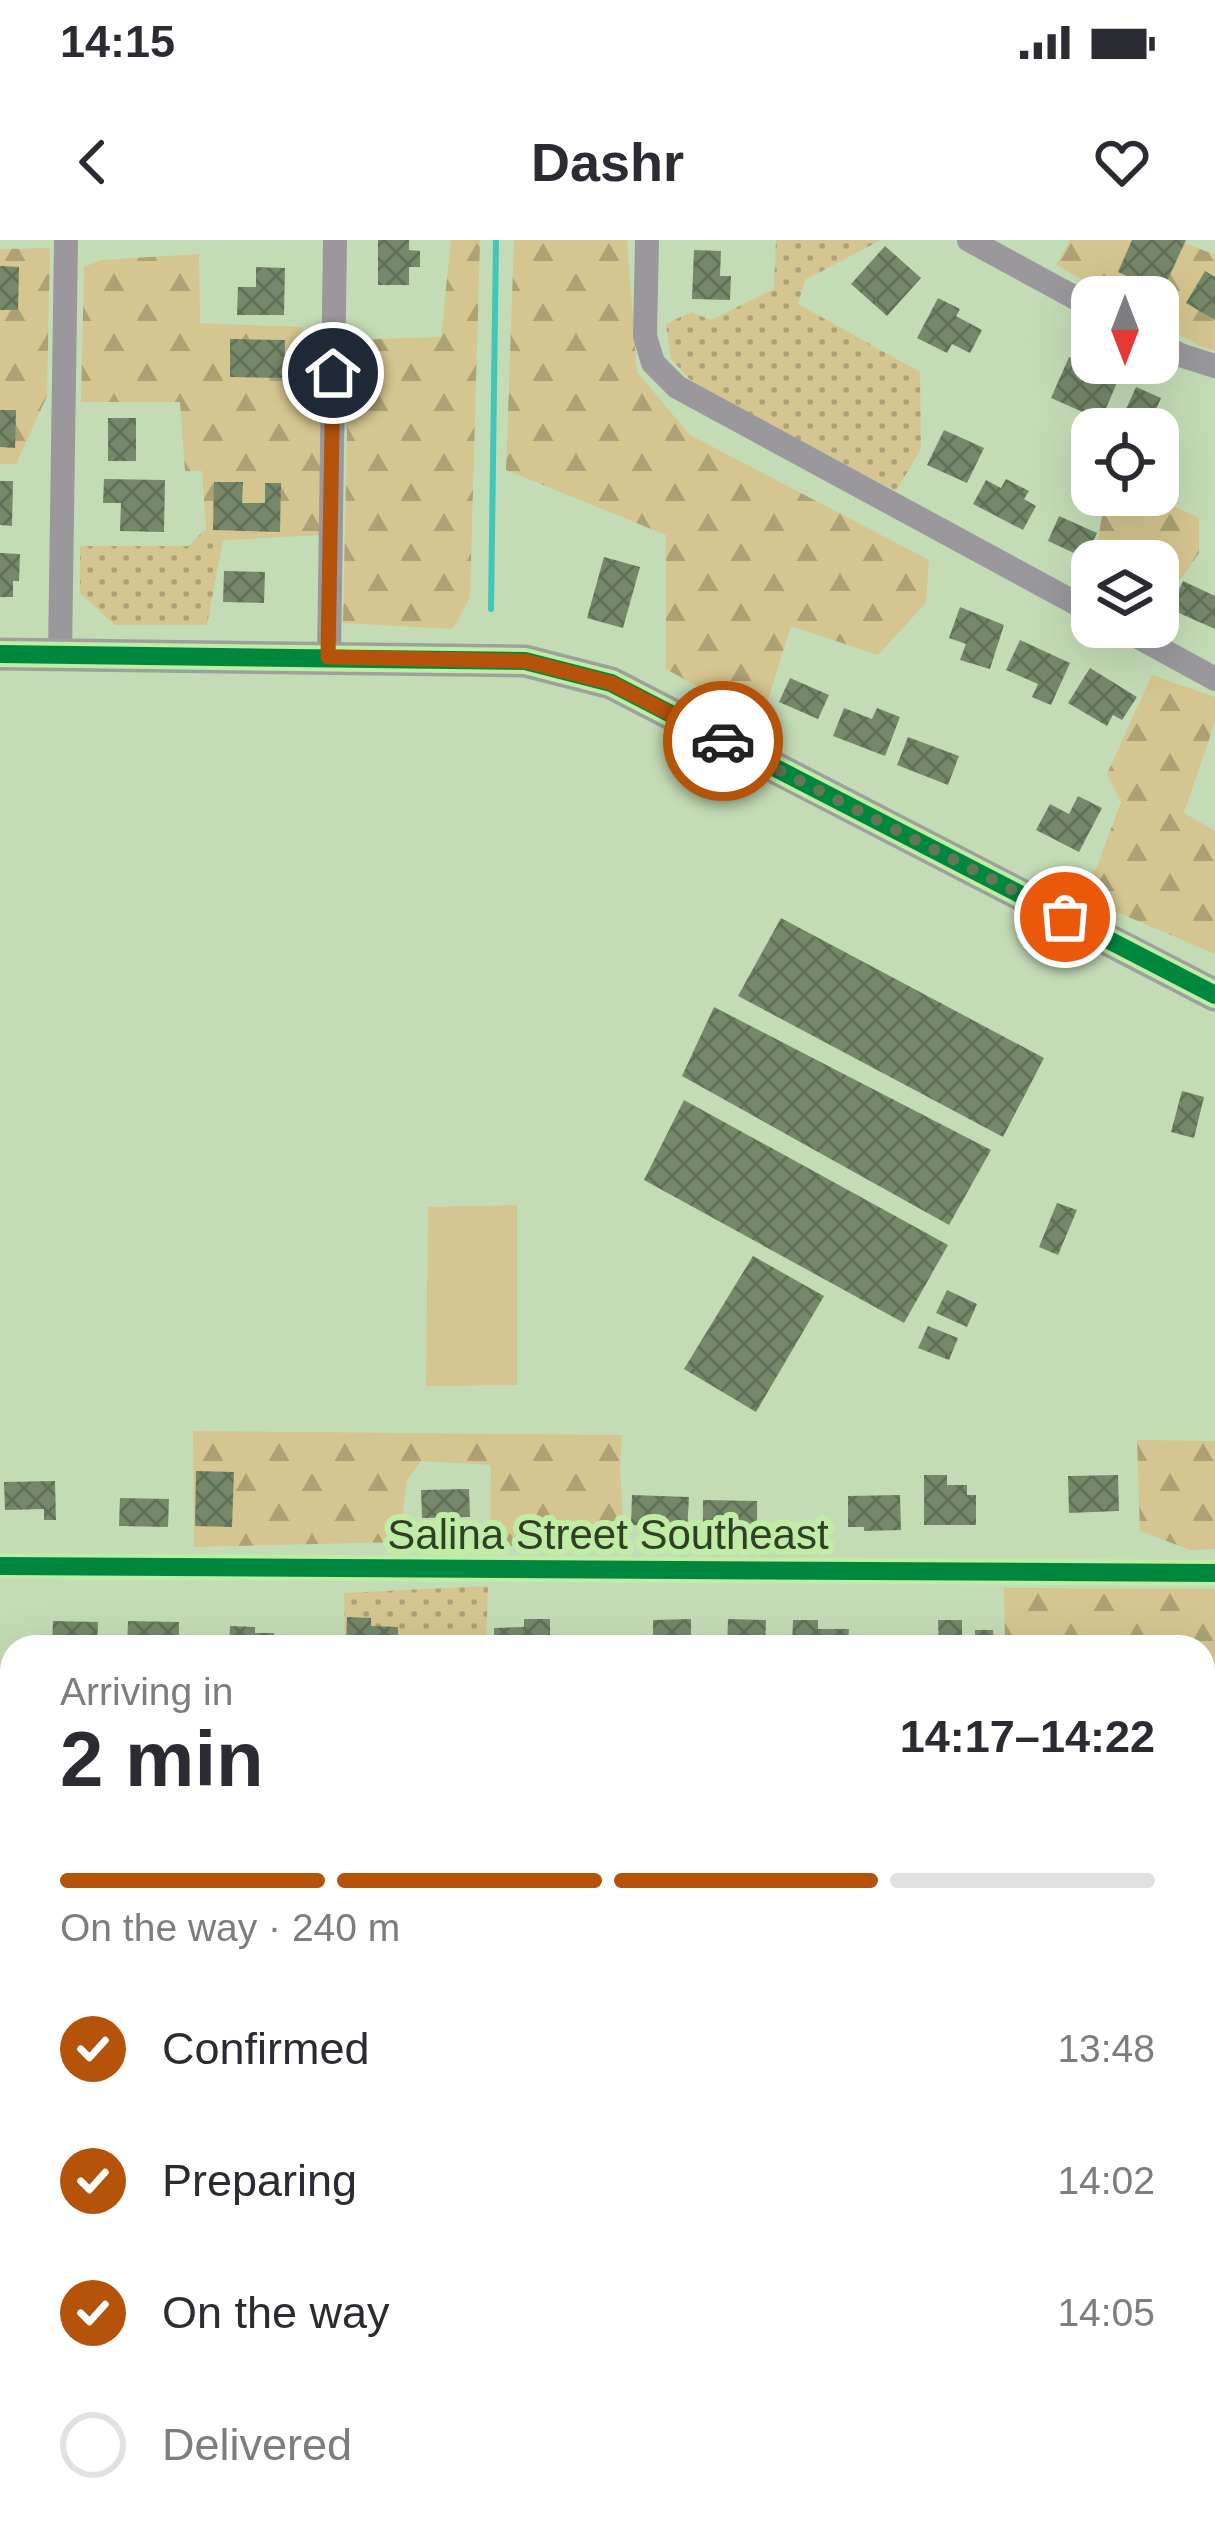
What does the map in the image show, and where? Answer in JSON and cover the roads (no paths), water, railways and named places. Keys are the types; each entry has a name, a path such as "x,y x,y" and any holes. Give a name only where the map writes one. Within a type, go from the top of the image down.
{"street":[{"path":"60,656 66,240"},
{"path":"328,657 335,240"},
{"path":"647,240 645,336 653,364 677,387 1071,601"},
{"path":"969,240 1071,296"},
{"path":"1179,354 1215,366"},
{"path":"1158,648 1215,679"},
{"path":"0,654 525,661 611,683 1215,994"},
{"name":"Salina Street Southeast","path":"0,1566 1215,1574"}],"waterway":[{"path":"491,609 496,240"}]}
